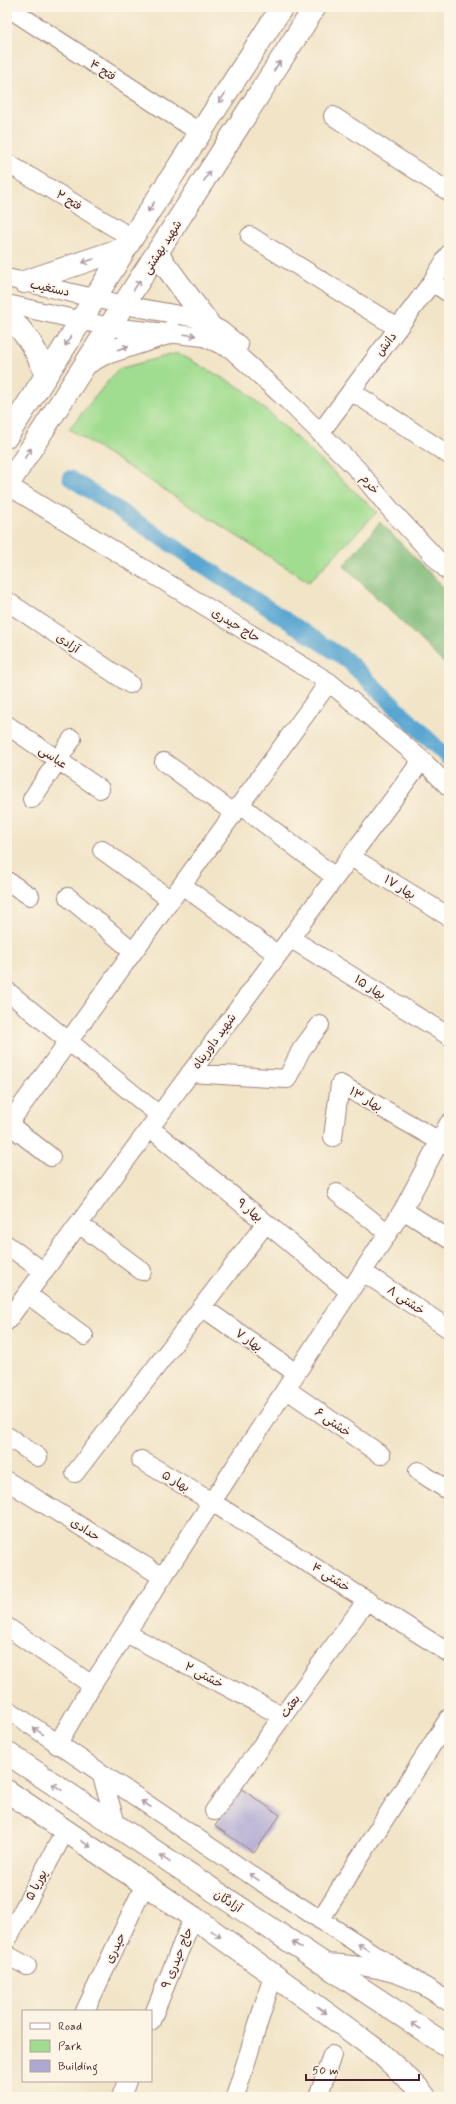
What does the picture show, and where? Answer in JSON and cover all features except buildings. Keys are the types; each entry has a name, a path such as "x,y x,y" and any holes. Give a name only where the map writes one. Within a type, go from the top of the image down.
{"main road":[{"name":"شهید بهشتی","path":"7,486 315,7"},
{"path":"7,436 128,243 238,74 276,9"},
{"path":"238,74 261,90"},
{"path":"15,280 128,243"},
{"path":"157,254 208,323"},
{"path":"7,317 19,326 30,340 46,375"},
{"path":"87,363 103,354 171,332"},
{"name":"آزادگان","path":"7,1753 324,1963 449,2048"},
{"path":"7,1791 186,1912 379,2052 418,2088 425,2097"},
{"path":"186,1912 166,1889 168,1883 176,1880 182,1881 252,1923 270,1928"}],"street":[{"name":"فتح ۴","path":"7,7 199,132"},
{"path":"333,116 449,192"},
{"name":"فتح ۲","path":"7,163 128,243"},
{"path":"250,236 398,328"},
{"name":"دانش","path":"320,433 432,282 449,254"},
{"name":"دستغیب","path":"15,280 124,305"},
{"path":"432,282 449,293"},
{"name":"خرم","path":"7,304 110,327 171,332 204,337 231,349 287,400 357,469 390,509 449,572"},
{"name":"خرم","path":"124,305 196,318 208,323 239,345 287,400"},
{"path":"351,391 449,455"},
{"name":"حاج حیدری","path":"7,486 329,682 422,760 449,787"},
{"name":"آزادی","path":"7,601 130,684"},
{"path":"51,1157 7,1124 69,1041 329,682"},
{"name":"عباسی","path":"7,725 100,789"},
{"path":"32,799 72,739"},
{"name":"شهید داورپناه","path":"7,1321 422,760"},
{"path":"164,762 237,809 335,877"},
{"path":"102,850 171,900"},
{"name":"بهار ۱۷","path":"350,857 449,917"},
{"path":"7,881 30,896"},
{"path":"182,885 278,955"},
{"path":"68,897 133,951"},
{"name":"بهار ۱۵","path":"290,938 449,1036"},
{"name":"بهار ۹","path":"7,991 69,1041 266,1223 350,1292"},
{"path":"190,1073 287,1079 301,1050 320,1025"},
{"name":"بهار ۱۳","path":"333,1137 340,1084 444,1144"},
{"path":"57,1745 92,1685 403,1210 444,1144 449,1123"},
{"path":"337,1193 388,1233"},
{"path":"403,1210 449,1239"},
{"path":"76,1473 266,1223"},
{"path":"79,1224 142,1271"},
{"path":"7,1245 44,1272"},
{"name":"خشتی ۸","path":"363,1272 449,1329"},
{"path":"28,1294 84,1336"},
{"name":"بهار ۷","path":"202,1307 296,1373"},
{"name":"خشتی ۶","path":"286,1389 381,1455"},
{"path":"7,1436 38,1457"},
{"name":"بهار ۵","path":"141,1460 212,1502"},
{"path":"418,1471 449,1491"},
{"name":"حدادی","path":"7,1481 162,1577"},
{"name":"خشتی ۴","path":"212,1502 449,1653"},
{"name":"بعثت","path":"214,1811 367,1600"},
{"path":"7,1627 92,1685"},
{"name":"خشتی ۲","path":"126,1633 282,1716"},
{"path":"7,1709 100,1774 320,1920 449,2002"},
{"path":"320,1920 444,1738 449,1718"},
{"path":"100,1774 117,1827"},
{"name":"پوریا ۵","path":"7,1940 65,1831"},
{"name":"حیدری","path":"85,2010 145,1884"},
{"name":"حاج حیدری ۹","path":"152,2018 186,1912"},
{"path":"7,1955 27,1966"},
{"path":"324,1963 351,1964 379,1969 419,1983"},
{"path":"235,2097 273,1976"},
{"path":"318,2097 332,2055"},
{"path":"121,2097 127,2082"}],"green space":[{"path":"178,353 244,390 377,512 309,582 69,429 118,369"},
{"path":"380,522 449,593 449,668 344,566"}],"waterway":[{"path":"70,478 347,660 449,759"}]}
